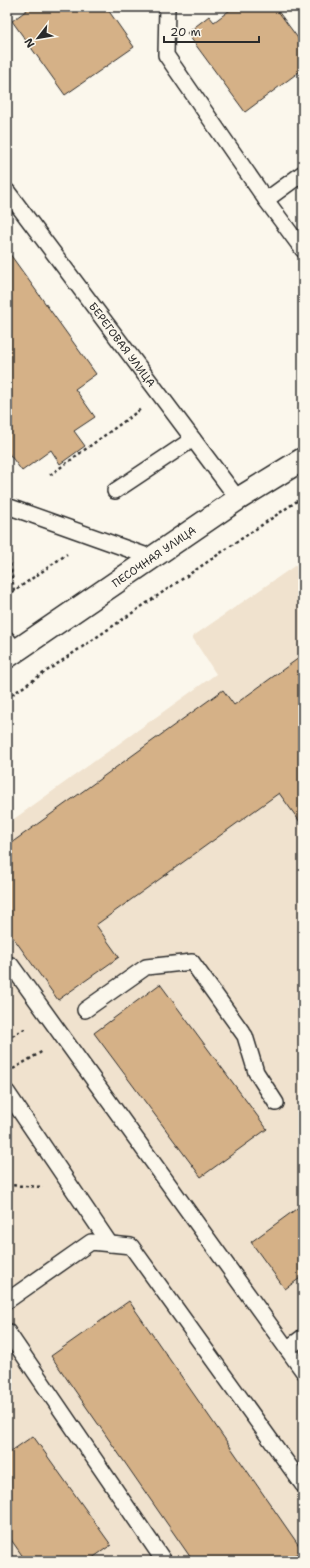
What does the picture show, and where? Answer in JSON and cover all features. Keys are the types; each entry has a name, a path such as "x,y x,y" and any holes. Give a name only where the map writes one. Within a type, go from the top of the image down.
{"street":[{"name":"ПЕСОЧНАЯ УЛИЦА","path":"10,649 153,558 238,499 303,459"}],"lane":[{"path":"166,7 166,55 266,200 303,250"},
{"path":"266,200 303,173"},
{"name":"БЕРЕГОВАЯ УЛИЦА","path":"7,191 238,499"},
{"path":"115,491 193,439"},
{"path":"7,506 153,558"},
{"path":"84,1010 146,967 192,962 245,1036 256,1072 276,1103"},
{"path":"11,964 303,1371"},
{"path":"7,1092 110,1244"},
{"path":"7,1300 91,1242 131,1246 303,1485"},
{"path":"7,1331 164,1561"},
{"path":"287,1349 303,1337"}],"path":[{"path":"50,475 146,405"},
{"path":"7,698 303,497"},
{"path":"7,596 93,537"},
{"path":"7,540 14,591"},
{"path":"7,1039 31,1025"},
{"path":"15,1068 49,1048"}],"shaded area":[{"path":"303,560 303,1561 7,1561 7,824 216,674 192,637"}],"building":[{"path":"31,7 106,7 134,47 65,95 12,21"},
{"path":"234,7 275,7 303,45 303,69 245,112 187,33 209,16 214,22"},
{"path":"7,250 96,374 75,389 95,417 74,431 85,446 60,464 51,450 22,471 7,451"},
{"path":"303,655 303,826 279,793 96,925 119,957 58,1000 7,929 7,846 223,690 234,705"},
{"path":"160,984 267,1129 201,1177 94,1033"},
{"path":"303,1204 303,1276 285,1289 251,1242"},
{"path":"129,1301 302,1550 286,1561 193,1561 51,1356"},
{"path":"33,1436 111,1545 88,1561 26,1561 7,1534 7,1454"}]}
